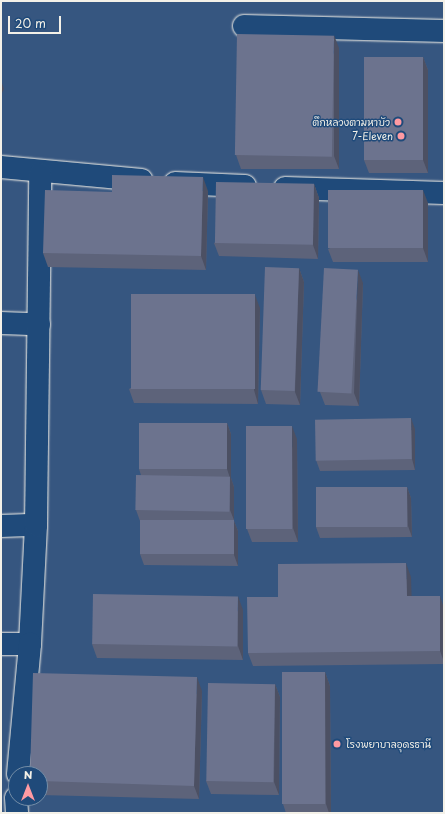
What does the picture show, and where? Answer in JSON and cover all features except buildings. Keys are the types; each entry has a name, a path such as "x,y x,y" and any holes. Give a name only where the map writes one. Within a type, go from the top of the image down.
{"lane":[{"path":"244,26 444,31"},
{"path":"1,167 40,174 202,185 444,193"},
{"path":"19,766 30,644 36,525 40,174"},
{"path":"1,322 39,324"},
{"path":"1,526 36,525"},
{"path":"1,644 30,644"}],"place":[{"name":"ตึกหลวงตามหาบัว","path":"398,122"},
{"name":"7-Eleven","path":"401,136"},
{"name":"โรงพยาบาลอุดรธานี","path":"337,744"}]}
